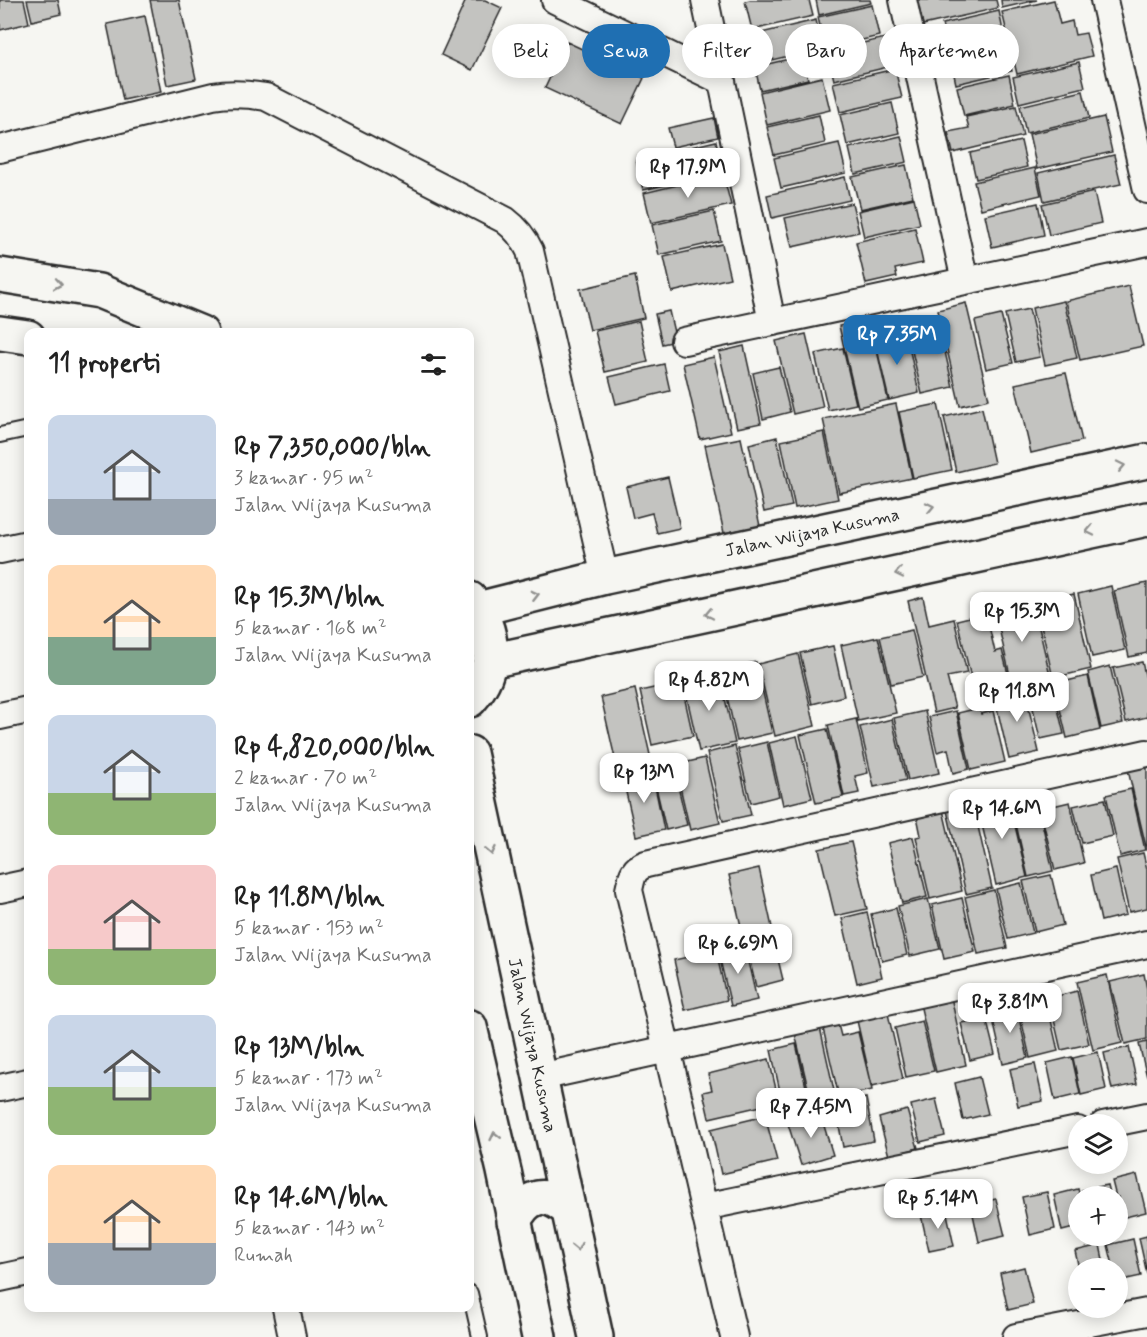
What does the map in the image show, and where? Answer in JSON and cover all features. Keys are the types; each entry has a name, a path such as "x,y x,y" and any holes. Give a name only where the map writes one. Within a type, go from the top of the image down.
{"street":[{"path":"555,0 722,81"},
{"path":"705,0 772,322"},
{"path":"903,0 964,281"},
{"path":"1104,0 1147,190"},
{"path":"0,149 213,96 227,93 248,94 266,97 515,227 524,238 530,251 605,577"},
{"path":"684,341 1147,243"},
{"path":"0,275 99,291 189,328"},
{"path":"0,333 24,336"},
{"name":"Jalan Wijaya Kusuma","path":"474,604 1147,461"},
{"path":"490,661 1147,519"},
{"path":"0,550 24,545"},
{"path":"474,604 487,625 491,643 486,675 474,695"},
{"path":"0,716 24,711"},
{"path":"734,1337 629,890 633,873 638,867 646,864 1147,753"},
{"name":"Jalan Wijaya Kusuma","path":"474,772 596,1337"},
{"path":"0,889 24,884"},
{"path":"540,1077 1147,944"},
{"path":"474,1044 539,1337"},
{"path":"0,1088 24,1083"},
{"path":"1128,1120 1147,1116"},
{"path":"704,1207 1068,1132"},
{"path":"504,1171 519,1181 530,1183 546,1177 559,1162"},
{"path":"514,1221 525,1204 535,1199 548,1198 569,1210"},
{"path":"0,1278 24,1273"},
{"path":"287,1312 292,1337"},
{"path":"1016,1337 1147,1312"}],"lane":[{"path":"0,435 24,430"},
{"path":"474,1311 480,1337"}],"building":[{"path":"0,0 24,0 29,23 0,30"},
{"path":"27,0 58,0 61,14 32,21"},
{"path":"150,0 179,0 196,79 167,85"},
{"path":"466,0 485,0 502,8 494,24 492,24 492,29 472,70 441,55"},
{"path":"809,0 813,16 773,25 751,24 745,1"},
{"path":"816,0 870,0 871,3 819,15"},
{"path":"917,0 996,0 998,8 923,24"},
{"path":"1001,0 1037,0 1002,8"},
{"path":"1054,0 1060,24 1072,21 1075,35 1086,33 1092,56 1019,74 1019,24 1005,24 1002,12"},
{"path":"872,5 879,36 867,39 867,24 820,24 818,17"},
{"path":"999,11 1002,24 942,24"},
{"path":"145,16 161,92 123,100 107,24"},
{"path":"816,20 817,24 799,24"},
{"path":"785,27 785,57 773,60 773,30"},
{"path":"879,39 879,69 867,72 867,42"},
{"path":"570,43 582,49 582,78 644,78 622,124 545,88 550,78 570,78"},
{"path":"785,60 785,78 808,79 760,90 757,78 773,78 773,63"},
{"path":"1079,62 1085,87 1019,103 1013,78 1019,78 1019,76"},
{"path":"879,73 879,78 897,78 902,98 840,112 833,83 867,78 867,75"},
{"path":"822,78 830,110 767,125 760,92"},
{"path":"955,78 982,78 956,84"},
{"path":"996,78 1010,78 1015,104 964,116 957,87"},
{"path":"1083,91 1089,118 1026,133 1020,106"},
{"path":"892,103 899,133 847,145 840,115"},
{"path":"1016,106 1023,136 953,153 948,132 969,128 966,117"},
{"path":"819,115 825,143 774,155 767,127"},
{"path":"1104,117 1112,152 1037,169 1029,134"},
{"path":"714,118 718,137 673,147 668,128"},
{"path":"901,136 907,162 855,174 849,148"},
{"path":"716,141 723,172 643,190 636,160"},
{"path":"1021,141 1027,167 976,179 970,153"},
{"path":"839,143 846,173 781,188 774,158"},
{"path":"1114,155 1121,184 1044,201 1038,173"},
{"path":"906,165 913,197 860,209 852,177"},
{"path":"1035,168 1041,195 981,209 974,182"},
{"path":"723,174 731,205 651,223 644,193"},
{"path":"845,177 850,200 772,218 767,195"},
{"path":"1094,192 1101,223 1049,235 1042,204"},
{"path":"914,198 920,224 864,237 858,211"},
{"path":"852,203 859,232 792,247 785,218"},
{"path":"1038,203 1044,235 992,247 985,215"},
{"path":"714,211 721,241 659,255 652,225"},
{"path":"915,228 923,263 895,269 897,277 866,284 856,242"},
{"path":"722,244 730,278 672,292 664,257"},
{"path":"635,276 644,318 590,330 580,289"},
{"path":"1129,286 1143,346 1080,360 1066,301"},
{"path":"1064,301 1077,358 1045,365 1032,308"},
{"path":"966,303 989,399 960,406 938,310"},
{"path":"1029,309 1040,357 1016,362 1005,314"},
{"path":"669,311 676,341 662,344 655,314"},
{"path":"1001,315 1013,363 986,369 975,321"},
{"path":"870,319 888,400 858,407 839,326"},
{"path":"639,321 648,362 605,372 595,331"},
{"path":"940,330 953,387 922,394 909,338"},
{"path":"906,333 919,393 889,400 875,340"},
{"path":"806,334 823,407 793,414 776,341"},
{"path":"744,346 761,423 737,428 719,352"},
{"path":"843,348 856,404 828,410 815,354"},
{"path":"714,357 731,432 700,439 683,364"},
{"path":"664,364 670,391 616,404 609,377"},
{"path":"779,367 790,412 763,419 753,373"},
{"path":"1066,373 1082,441 1031,453 1015,384"},
{"path":"896,404 912,478 839,493 823,419"},
{"path":"938,404 952,470 913,478 899,412"},
{"path":"982,408 994,463 956,472 944,417"},
{"path":"824,432 838,499 795,508 781,441"},
{"path":"777,437 792,506 764,512 749,444"},
{"path":"741,438 760,526 724,533 705,445"},
{"path":"668,477 680,528 657,533 652,513 633,518 626,487"},
{"path":"1147,583 1147,653 1129,657 1114,591"},
{"path":"1111,586 1125,650 1092,657 1078,594"},
{"path":"1074,594 1091,669 1053,678 1036,603"},
{"path":"923,597 929,625 954,619 967,673 947,677 955,708 934,713 908,601"},
{"path":"1033,602 1050,675 1012,684 995,611"},
{"path":"986,613 995,652 1002,650 1009,678 973,686 957,620"},
{"path":"912,630 923,677 891,684 880,637"},
{"path":"878,637 896,713 858,721 841,645"},
{"path":"833,646 844,696 812,704 800,653"},
{"path":"798,654 815,726 775,736 758,664"},
{"path":"756,662 772,733 737,741 721,670"},
{"path":"1142,662 1147,683 1147,717 1126,722 1113,668"},
{"path":"1110,666 1123,723 1101,728 1088,672"},
{"path":"719,672 735,743 699,751 683,680"},
{"path":"1088,676 1100,730 1067,738 1054,684"},
{"path":"1051,680 1064,734 1040,739 1028,686"},
{"path":"681,682 693,736 652,745 640,691"},
{"path":"1024,688 1039,752 1009,759 994,695"},
{"path":"635,689 653,768 619,776 601,697"},
{"path":"979,708 981,714 993,711 1005,762 971,770 958,713"},
{"path":"925,711 939,773 908,780 894,718"},
{"path":"956,711 969,769 953,773 948,749 937,752 929,717"},
{"path":"856,719 868,773 855,776 859,793 844,796 828,725"},
{"path":"892,719 906,780 874,787 860,727"},
{"path":"827,729 843,797 816,803 800,735"},
{"path":"797,736 812,798 783,805 769,743"},
{"path":"767,742 779,796 751,803 738,749"},
{"path":"735,746 751,815 723,821 707,753"},
{"path":"705,758 720,823 690,830 675,765"},
{"path":"673,765 687,825 666,830 652,770"},
{"path":"1147,766 1147,851 1128,770"},
{"path":"652,772 664,830 636,836 623,779"},
{"path":"1034,788 1053,871 1028,877 1009,793"},
{"path":"1131,789 1145,850 1120,856 1106,795"},
{"path":"1008,796 1027,877 996,885 977,803"},
{"path":"1105,799 1113,836 1082,843 1073,806"},
{"path":"972,800 992,888 966,894 946,806"},
{"path":"1070,802 1084,863 1055,870 1040,809"},
{"path":"943,810 962,891 930,899 916,837 921,836 917,816"},
{"path":"913,837 927,897 902,903 888,843"},
{"path":"851,842 867,909 835,916 819,849"},
{"path":"1143,853 1147,869 1147,908 1129,912 1117,859"},
{"path":"759,868 773,932 744,939 729,875"},
{"path":"1116,869 1126,915 1101,921 1091,875"},
{"path":"1051,875 1063,925 1035,932 1023,881"},
{"path":"1021,883 1033,933 1008,939 996,889"},
{"path":"994,890 1007,948 978,954 965,897"},
{"path":"962,898 975,952 944,959 932,905"},
{"path":"928,899 940,949 910,956 898,906"},
{"path":"896,908 907,955 882,961 871,914"},
{"path":"867,912 882,977 857,983 842,918"},
{"path":"772,934 783,980 756,987 745,940"},
{"path":"744,945 757,1000 731,1006 718,951"},
{"path":"716,951 727,1000 685,1010 674,960"},
{"path":"1144,974 1147,989 1147,1039 1125,1044 1110,982"},
{"path":"1107,975 1122,1043 1093,1050 1077,982"},
{"path":"1043,985 1058,1051 1030,1058 1015,992"},
{"path":"1077,991 1089,1044 1061,1050 1049,998"},
{"path":"951,997 966,1065 936,1072 920,1004"},
{"path":"886,1005 903,1079 872,1086 855,1012"},
{"path":"1016,1005 1028,1058 1003,1064 991,1011"},
{"path":"836,1017 841,1036 858,1032 872,1090 839,1097 821,1020"},
{"path":"986,1018 995,1054 970,1060 961,1023"},
{"path":"922,1021 934,1071 906,1077 895,1028"},
{"path":"819,1023 835,1095 811,1101 794,1029"},
{"path":"1147,1042 1147,1077 1139,1044"},
{"path":"796,1044 810,1104 784,1110 771,1050"},
{"path":"1129,1047 1137,1084 1112,1089 1104,1053"},
{"path":"1098,1052 1106,1089 1081,1095 1073,1058"},
{"path":"1072,1057 1080,1094 1055,1100 1047,1063"},
{"path":"769,1059 779,1102 709,1118 703,1092 712,1090 708,1074"},
{"path":"1035,1064 1043,1101 1018,1106 1010,1069"},
{"path":"979,1077 988,1114 963,1120 955,1083"},
{"path":"866,1098 874,1141 843,1147 835,1104"},
{"path":"936,1099 945,1136 920,1142 911,1105"},
{"path":"907,1110 918,1148 889,1156 879,1118"},
{"path":"820,1113 833,1155 801,1165 788,1124"},
{"path":"765,1116 777,1161 721,1174 711,1129"},
{"path":"1137,1175 1146,1212 1128,1216 1128,1186 1113,1186 1112,1181"},
{"path":"1047,1192 1055,1229 1030,1235 1022,1197"},
{"path":"1068,1192 1068,1230 1062,1231 1054,1195"},
{"path":"996,1199 1005,1236 979,1242 971,1205"},
{"path":"946,1209 954,1246 929,1251 921,1215"},
{"path":"1147,1236 1147,1274 1139,1238"},
{"path":"1133,1239 1141,1276 1128,1279 1128,1258 1111,1258 1108,1246 1128,1246 1128,1240"},
{"path":"1100,1246 1103,1258 1077,1258 1075,1251"},
{"path":"1024,1267 1033,1304 1008,1310 1000,1273"}]}
